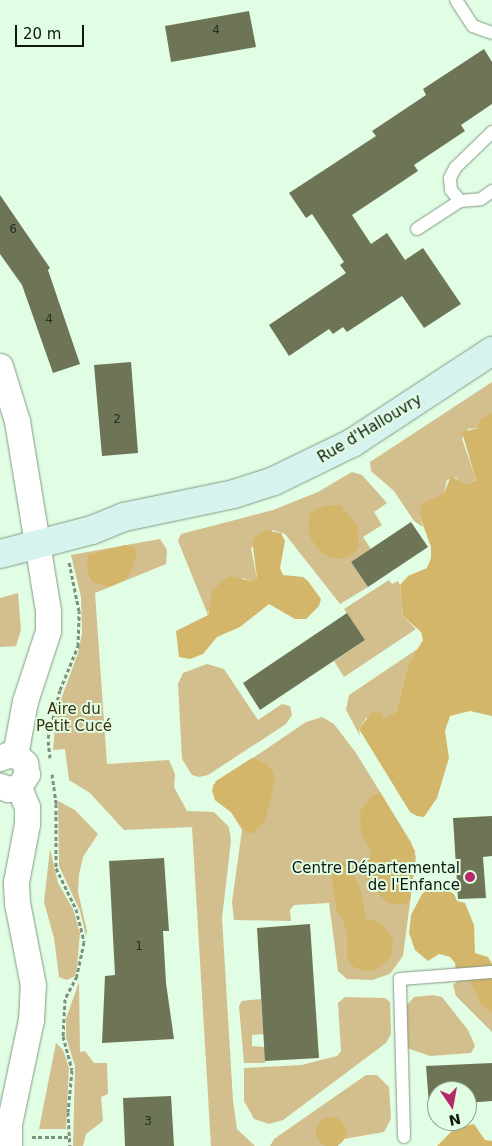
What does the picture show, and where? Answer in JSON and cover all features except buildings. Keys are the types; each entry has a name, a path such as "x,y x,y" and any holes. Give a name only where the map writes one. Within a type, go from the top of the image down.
{"main road":[{"name":"Rue d'Hallouvry","path":"0,554 36,537 90,518 124,517 234,494 313,464 352,443 492,351"},
{"name":"Rue d'Hallouvry","path":"0,536 36,537"}],"street":[{"path":"2,376 17,421 48,611 48,631 7,757 22,759 27,768 26,779 9,786 27,807 27,824 16,882 17,903 33,985 30,1020 9,1142"}],"lane":[{"path":"456,0 473,26 492,33"},
{"path":"460,201 451,190 450,178 456,168 492,132"},
{"path":"417,229 460,201 481,199 492,192"},
{"path":"404,1137 400,979 492,972"}],"path":[{"path":"68,558 79,611 78,646 60,690 48,738 56,804 55,862 61,882 82,924 84,942 77,976 65,999 63,1036 72,1070 70,1146"},
{"path":"9,1142 69,1137"}],"green space":[{"path":"492,382 492,413 479,428 468,429 462,439 476,479 468,486 462,484 456,477 447,480 444,493 419,514 423,527 414,521 394,491 371,471 370,462"},
{"path":"352,472 362,475 387,503 374,512 382,525 363,537 371,549 351,562 368,587 340,604 285,534 273,530 251,548 257,578 250,581 242,578 208,611 208,615 178,541 181,534 273,510 318,492"},
{"name":"Aire du Petit Cucé","path":"160,539 167,550 166,564 95,593 107,764 169,760 175,774 174,787 187,811 214,812 229,827 231,841 222,918 233,1100 237,1129 255,1146 211,1146 192,827 124,830 90,793 69,780 65,749 53,750 56,713 78,653 82,633 81,597 71,555"},
{"path":"389,580 392,584 398,581 403,616 416,629 344,677 334,661 365,640 344,609"},
{"path":"18,593 21,630 16,646 0,647 0,598"},
{"path":"419,648 408,665 396,712 389,719 366,718 359,729 360,736 346,710 349,695"},
{"path":"207,664 224,669 258,720 282,704 290,706 292,715 286,724 208,775 199,777 192,775 182,759 178,684 183,673"},
{"path":"322,717 334,724 356,753 411,842 416,857 403,956 390,974 372,980 347,979 338,971 329,903 294,905 290,910 291,921 234,920 232,902 242,830 231,812 215,800 213,785 306,722"},
{"path":"58,801 75,810 98,834 83,857 79,875 78,892 87,931 86,936 80,911 59,866"},
{"path":"50,849 58,883 73,909 80,933 75,976 67,980 59,977 54,938 44,902"},
{"path":"492,979 492,1032 456,996 453,985 459,980"},
{"path":"79,982 80,1052 85,1051 94,1063 107,1063 108,1094 101,1097 103,1121 86,1134 83,1146 73,1146 75,1066 66,1037 66,1019"},
{"path":"433,995 442,997 468,1030 475,1046 471,1053 430,1056 407,1048 407,1005 414,997"},
{"path":"345,997 385,998 390,1002 391,1034 386,1043 283,1120 269,1124 254,1119 244,1101 244,1068 301,1065 337,1056 341,1051 338,1003"},
{"path":"261,999 264,1034 252,1035 252,1046 265,1047 265,1063 244,1063 239,1006 242,1001"},
{"path":"56,1043 63,1050 69,1068 66,1129 39,1129"},
{"path":"366,1075 377,1075 389,1087 391,1119 384,1132 338,1140 338,1146 270,1146 274,1139"}],"shaded area":[{"path":"492,413 492,716 470,711 450,716 445,731 449,758 437,798 424,817 417,816 410,812 359,729 372,712 382,713 384,719 396,712 408,665 423,640 421,632 403,616 400,585 408,576 427,568 431,558 431,547 419,514 422,504 444,493 451,476 468,485 476,480 462,432 478,428 480,419"},
{"path":"329,505 341,505 357,526 359,547 353,555 340,559 329,557 319,551 311,539 308,530 310,514 316,509"},
{"path":"265,530 281,533 285,541 280,568 283,575 303,577 308,581 321,599 319,606 306,619 295,619 269,604 240,627 217,637 203,654 190,659 179,657 176,631 208,615 212,591 231,576 250,581 257,578 252,539"},
{"path":"125,545 135,548 137,554 131,573 125,580 109,587 91,581 87,568 88,555"},
{"path":"252,758 266,763 273,771 275,780 265,822 253,833 246,833 231,812 215,800 212,790 216,781"},
{"path":"380,792 415,851 410,900 406,905 387,903 366,879 363,869 372,853 361,833 360,811 371,797"},
{"path":"342,861 351,867 362,894 366,919 380,922 393,938 391,957 375,971 360,970 352,966 347,958 347,935 343,919 337,912 331,873 334,864"},
{"path":"436,883 454,894 457,901 465,903 474,925 475,953 488,957 492,964 492,1013 481,1005 471,983 456,971 455,963 450,957 439,954 428,961 415,950 409,933 411,915 422,894"},
{"path":"331,1117 337,1118 345,1126 345,1138 337,1146 331,1147 325,1146 317,1138 316,1132 317,1126 325,1118"},
{"path":"477,1128 485,1140 492,1141 492,1146 437,1146 452,1131 477,1131"}],"place":[{"name":"Centre Départemental de l'Enfance","path":"470,877"}]}
